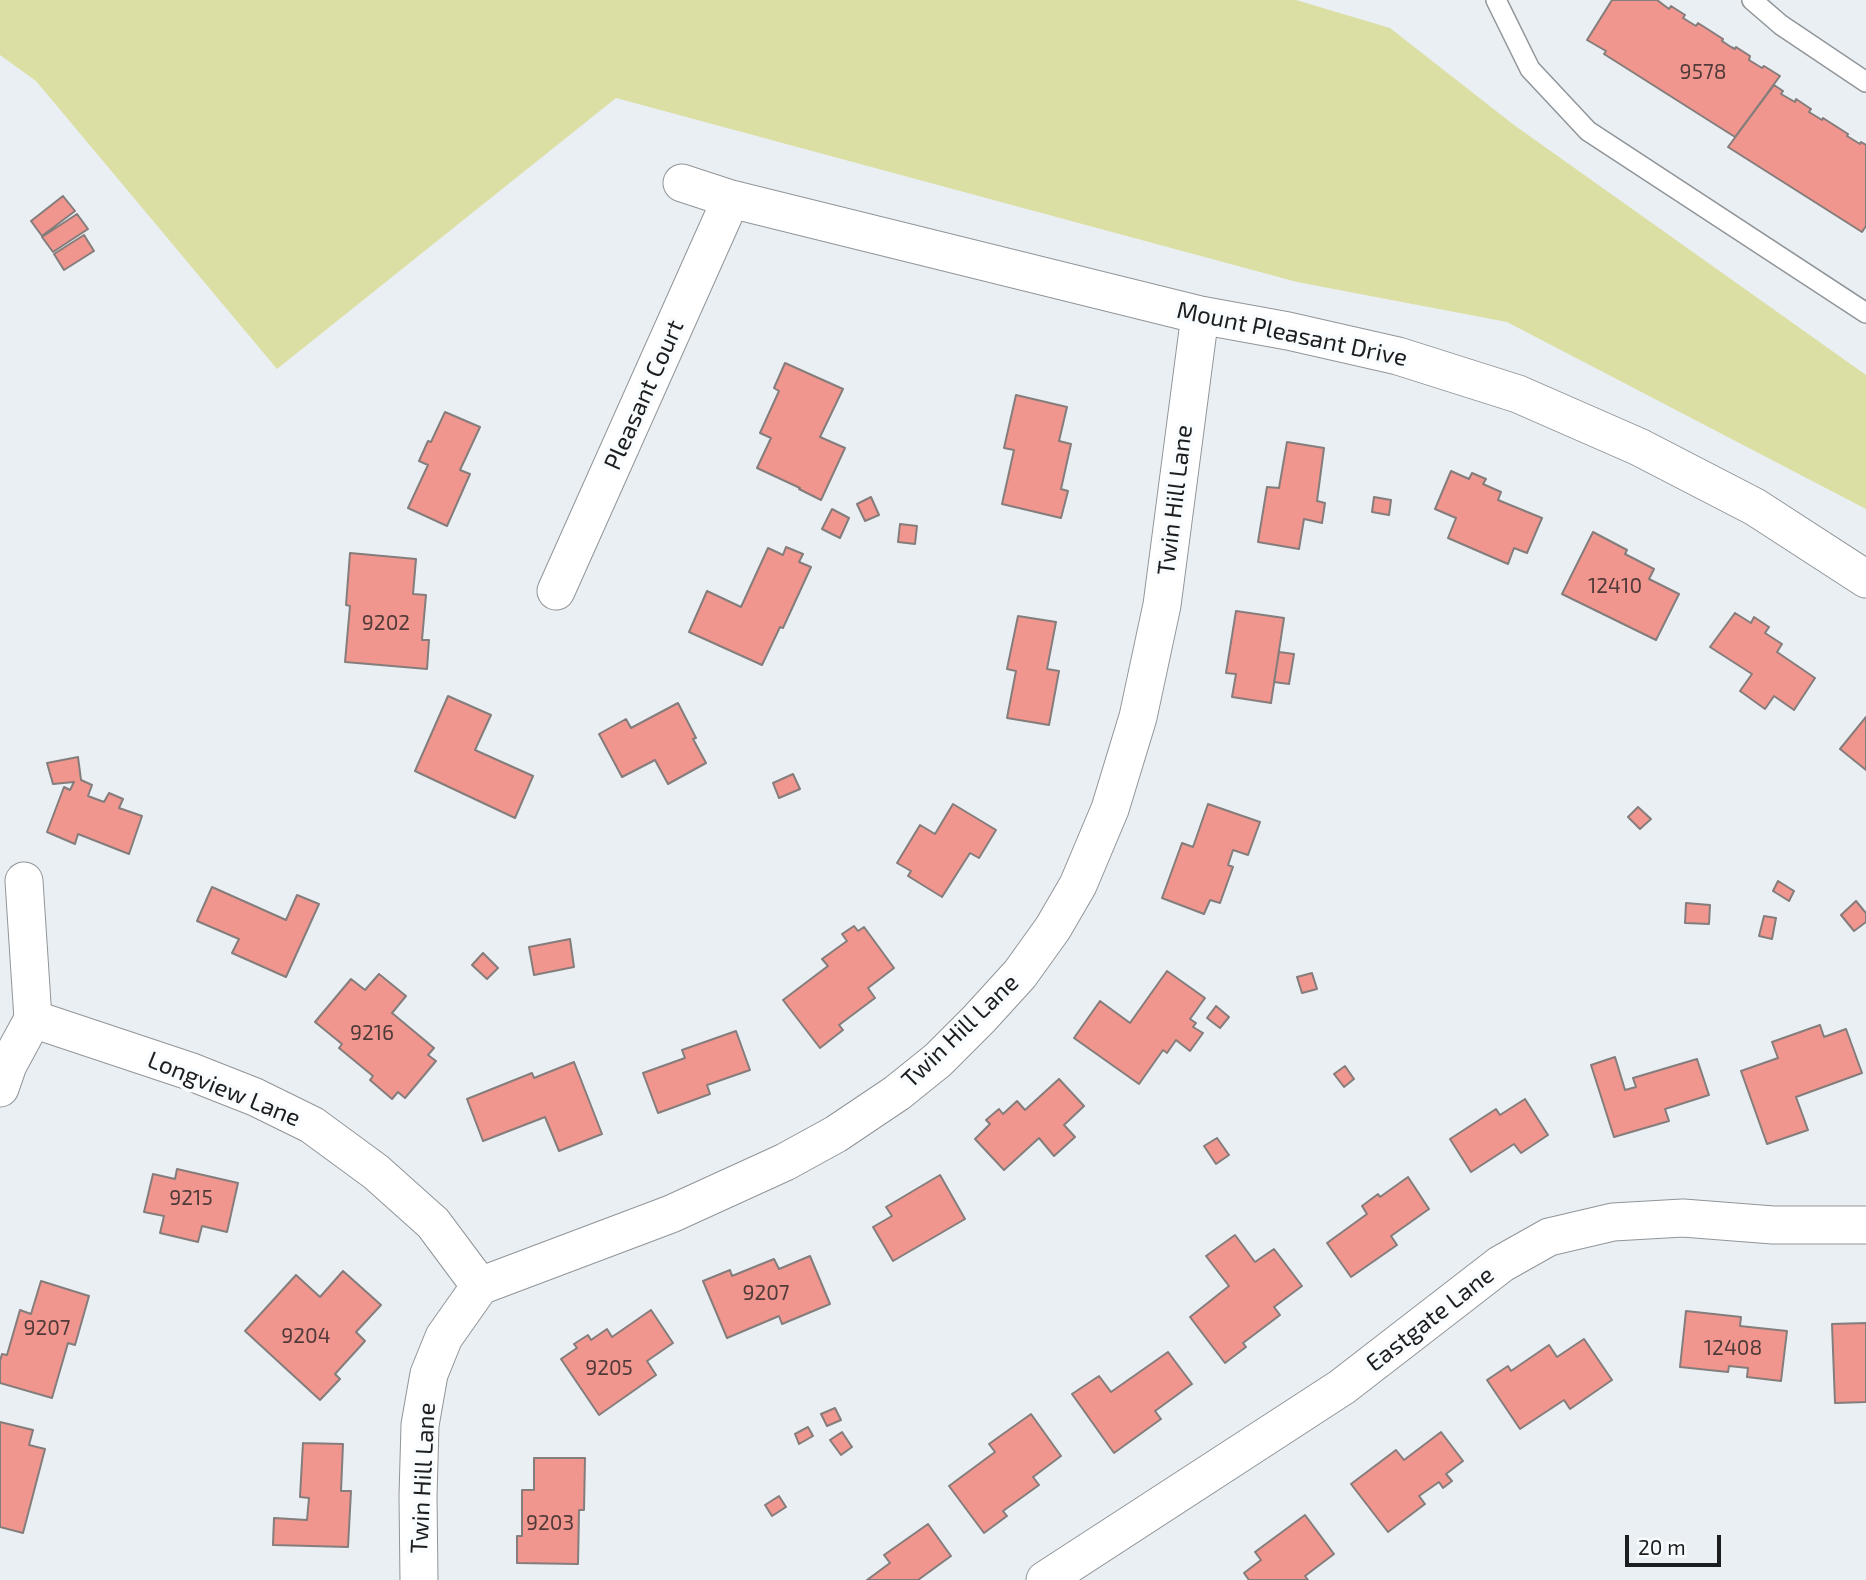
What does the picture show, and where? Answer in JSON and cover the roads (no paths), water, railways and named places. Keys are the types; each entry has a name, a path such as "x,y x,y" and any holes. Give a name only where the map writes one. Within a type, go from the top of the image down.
{"street":[{"name":"Mount Pleasant Drive","path":"682,183 731,199 1200,315 1288,331 1398,356 1518,394 1639,447 1755,506 1866,579"},
{"name":"Pleasant Court","path":"556,591 731,199"},
{"name":"Twin Hill Lane","path":"419,1580 420,1425 429,1374 444,1337 480,1286 671,1214 785,1163 836,1134 897,1093 938,1059 1020,974 1053,928 1078,885 1110,809 1138,717 1162,605 1200,315"},
{"path":"0,1088 8,1065 33,1019 24,881"},
{"name":"Longview Lane","path":"33,1019 189,1071 255,1097 312,1125 376,1172 433,1223 480,1286"},
{"name":"Eastgate Lane","path":"1045,1580 1342,1387 1501,1264 1549,1237 1613,1222 1683,1218 1773,1225 1866,1225"}],"lane":[{"path":"1496,0 1530,69 1588,131 1866,313"},
{"path":"1752,0 1781,25 1866,82"}]}
